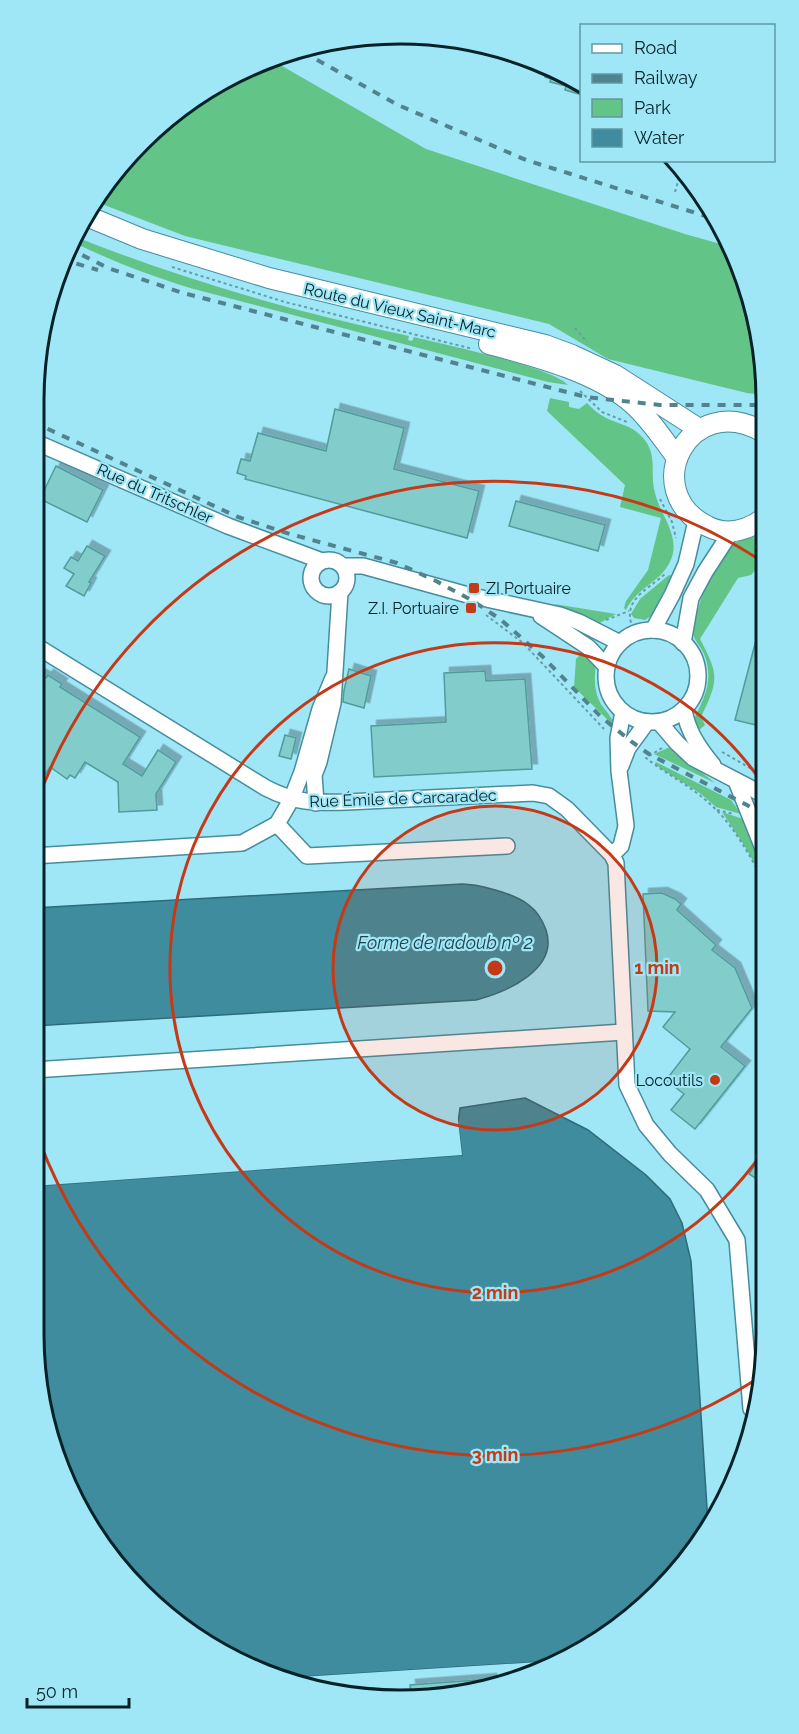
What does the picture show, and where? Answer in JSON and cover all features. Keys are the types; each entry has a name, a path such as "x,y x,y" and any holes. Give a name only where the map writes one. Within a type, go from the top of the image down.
{"main road":[{"name":"Route du Vieux Saint-Marc","path":"93,218 142,239 269,278 544,345 572,354 615,375 699,429"},
{"name":"Route du Vieux Saint-Marc","path":"88,227 140,250 262,287 504,348 569,370 609,388 632,404 646,417 677,458"},
{"path":"756,428 732,421 715,423 699,429 686,442 677,458 674,475 676,493 684,508 696,521 713,529 731,532 756,524"}],"street":[{"name":"Rue du Tritschler","path":"44,445 228,526 322,561"},
{"path":"653,630 686,564 696,521"},
{"path":"683,642 691,598 731,532"},
{"name":"Rue du Tritschler","path":"277,545 300,564 311,578"},
{"path":"377,570 328,596 314,588 311,578 315,566 322,561 331,560 343,566 363,566 531,610 560,615 620,643"},
{"path":"316,802 314,755 320,709 333,678 336,624 347,573 343,566"},
{"path":"322,594 336,624"},
{"path":"531,610 573,636 607,667"},
{"path":"653,630 674,636 683,642 696,663 698,676 692,700 684,710 672,718 653,722 634,719 623,712 609,692 606,680 610,658 620,643 635,634 653,630"},
{"name":"Rue Émile de Carcaradec","path":"44,651 267,788 291,800 316,802 533,793 549,796 567,809 612,855"},
{"path":"684,710 689,729 697,745 717,770"},
{"path":"623,712 618,738 619,771 626,826 621,846 612,855 616,863 627,1085 646,1125 670,1154 708,1190 737,1240 750,1397"},
{"path":"619,771 628,748 653,722"},
{"path":"653,722 693,758 756,791"},
{"path":"44,855 242,843 277,824 314,755"},
{"path":"736,781 756,831"},
{"path":"277,824 307,856 507,846"},
{"path":"44,1069 624,1032"}],"path":[{"path":"675,192 679,179"},
{"path":"165,265 285,302 476,349"},
{"path":"575,328 587,343"},
{"path":"579,391 602,412 631,424"},
{"path":"659,494 663,508 672,522 678,544"},
{"path":"635,634 630,623 630,605 634,598 672,567"},
{"path":"490,616 523,643 609,734 618,738"},
{"path":"677,743 661,748 646,758 703,797 717,810 738,837 756,868"},
{"path":"718,750 756,771"}],"green space":[{"path":"279,64 426,149 720,244 737,285 749,330 756,394 608,359 549,324 185,236 102,204 132,165 183,117 242,80"},
{"path":"81,239 240,294 409,336 408,340 412,341 414,337 496,357 540,371 568,385 548,382 190,288 79,245"},
{"path":"550,398 569,402 569,407 579,409 587,403 606,418 634,430 649,447 653,485 673,538 674,548 663,573 636,596 626,610 624,608 626,601 648,570 661,518 620,507 625,485 547,411"},
{"path":"756,536 756,569 751,575 738,578 700,639 711,661 714,686 701,717 705,725 699,730 694,719 705,695 708,672 704,654 693,633 701,598 712,572 725,551 737,542"},
{"path":"669,575 672,576 651,616 645,620 634,618 631,614 640,599"},
{"path":"554,604 616,614 596,625"},
{"path":"584,651 596,664 597,695 614,726 574,687 576,659"},
{"path":"670,747 715,783 654,754"},
{"path":"656,762 731,800 741,814 716,807 701,794 660,768 655,764"},
{"path":"722,812 743,819 756,849 756,866"}],"water":[{"name":"Forme de radoub nº 2","path":"462,884 510,895 529,905 543,922 548,944 545,956 528,977 502,991 476,1000 44,1025 44,907"},
{"path":"525,1098 588,1130 646,1175 670,1199 682,1223 691,1261 707,1514 667,1569 634,1602 597,1631 538,1662 303,1677 285,1672 221,1643 165,1602 117,1551 80,1492 62,1449 56,1427 50,1404 44,1358 44,1185 462,1155 458,1123 460,1108"}],"pier":[{"path":"457,1112 462,1155 44,1185 44,1182 459,1152 455,1123"},
{"path":"538,1662 529,1666 310,1679 303,1677"}],"building":[{"path":"546,75 557,80 578,91 580,94 565,90 566,86 550,82 551,79 545,77"},
{"path":"335,409 404,428 394,469 479,491 467,538 245,479 246,476 237,473 241,459 250,461 258,433 326,451"},
{"path":"56,466 103,490 87,522 44,501 44,491"},
{"path":"516,501 605,525 598,551 509,526"},
{"path":"87,546 105,556 89,582 91,583 84,596 66,586 74,574 64,568 71,557 78,561"},
{"path":"756,640 756,725 735,720"},
{"path":"349,669 371,676 364,708 343,702"},
{"path":"485,671 486,681 525,679 532,769 374,777 371,726 446,722 444,673"},
{"path":"48,675 62,684 60,687 140,737 123,764 142,776 158,750 176,762 156,794 157,810 119,812 118,782 85,762 75,778 70,775 67,779 50,767 44,776 44,677 46,678"},
{"path":"285,735 296,738 291,759 279,756"},
{"path":"662,893 681,904 677,910 716,945 712,950 735,968 752,1008 721,1047 745,1066 695,1129 671,1110 684,1094 666,1080 690,1049 663,1027 675,1012 648,1011 643,894"},
{"path":"756,1164 756,1179 749,1174"},
{"path":"487,1679 423,1690 410,1690 410,1685"}],"railway":[{"path":"309,55 398,105 526,160 704,216"},
{"path":"76,252 108,268 183,293 586,397 660,405 756,405"},
{"path":"71,262 98,270"},
{"path":"44,427 238,517 290,534 397,563 436,581 500,619 542,656 600,716 632,742 649,754 756,810"}],"place":[{"name":"ZI Portuaire","path":"474,588"},
{"name":"Z.I. Portuaire","path":"471,608"},
{"name":"Locoutils","path":"715,1080"}]}
